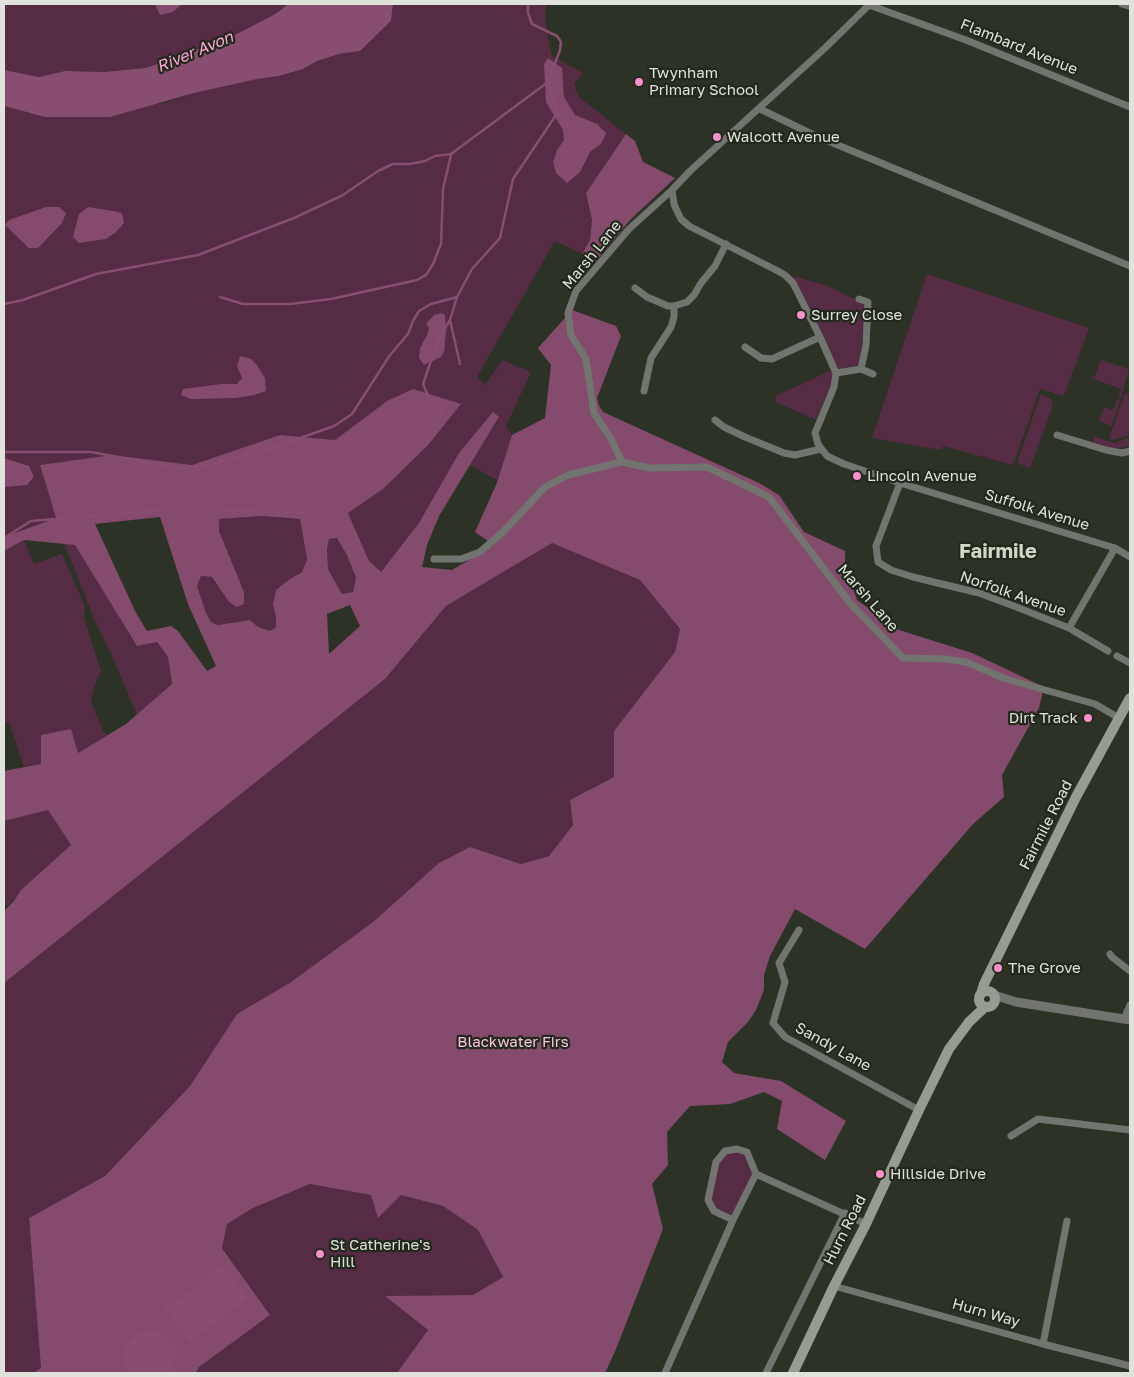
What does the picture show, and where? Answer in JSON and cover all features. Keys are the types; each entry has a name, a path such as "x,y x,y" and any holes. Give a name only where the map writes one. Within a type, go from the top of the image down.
{"main road":[{"name":"Fairmile Road","path":"987,998 992,968 1076,797 1130,698"},
{"name":"Hurn Road","path":"793,1373 949,1049 987,998"}],"street":[{"name":"Flambard Avenue","path":"870,4 966,40 1130,107"},
{"name":"Marsh Lane","path":"622,462 611,439 594,413 586,359 571,334 568,312 576,291 629,229 830,44 870,4"},
{"path":"1122,4 1130,6"},
{"path":"760,109 816,136 1130,266"},
{"path":"672,190 674,204 684,223 781,272 790,280 800,296 836,373 834,387 816,428 816,437 821,449 804,454 790,454 745,437 724,427 715,420"},
{"path":"635,288 647,297 660,303 674,306 683,304 691,299 715,266 726,244"},
{"path":"859,299 868,302 866,345 861,369"},
{"path":"644,391 651,358 671,327 674,317 674,306"},
{"path":"744,347 761,358 772,359 820,337"},
{"path":"836,373 861,369 874,374"},
{"path":"1057,435 1106,450 1122,453 1130,451"},
{"name":"Suffolk Avenue","path":"821,449 827,456 836,461 1115,548 1130,557"},
{"name":"Marsh Lane","path":"434,559 461,559 480,552 515,519 544,487 568,475 622,462 649,468 707,467 769,497 850,603 904,658 946,659 966,662 1006,679 1095,704 1119,718"},
{"name":"Norfolk Avenue","path":"900,482 876,546 878,562 892,570 979,594 1069,628 1108,651"},
{"path":"1069,628 1115,548"},
{"path":"1117,656 1130,661"},
{"name":"Sandy Lane","path":"799,930 778,963 785,982 773,1023 785,1037 919,1110"},
{"path":"1110,954 1130,971"},
{"path":"987,998 1127,1020 1130,1005"},
{"path":"1010,1136 1038,1119 1130,1130"},
{"path":"733,1220 714,1211 708,1200 716,1162 725,1151 737,1149 747,1152 756,1174 866,1224"},
{"path":"665,1373 733,1220 756,1174"},
{"name":"Hurn Road","path":"766,1373 845,1214"},
{"path":"1043,1344 1068,1221"},
{"name":"Hurn Way","path":"834,1286 1130,1366"}],"shaded area":[{"path":"4,4 288,4 277,13 235,35 146,68 104,72 65,71 39,77 4,70"},
{"path":"393,4 547,4 545,13 552,56 583,73 574,84 579,97 626,134 586,193 592,220 590,240 582,254 555,241 477,377 485,385 502,360 531,372 506,426 512,435 497,480 470,465 499,418 381,573 369,561 348,513 383,489 387,401 335,440 280,435 192,465 112,455 40,465 56,518 4,537 4,106 29,113 164,103 194,93 257,78 279,76 303,69 317,61 339,54 360,51 391,21"},
{"path":"927,274 1089,328 1064,396 1040,389 1013,465 943,446 941,450 872,438"},
{"path":"793,276 828,286 866,305 859,365 838,369"},
{"path":"1101,360 1129,369 1121,398 1118,396 1121,389 1091,378 1095,376"},
{"path":"832,370 832,382 816,420 776,402 776,396"},
{"path":"1125,393 1130,394 1130,435 1112,440 1109,439"},
{"path":"1041,394 1051,399 1053,406 1030,468 1017,463"},
{"path":"1117,400 1120,401 1111,426 1099,421 1104,407 1113,410"},
{"path":"1093,436 1114,443 1130,437 1130,446 1118,448 1105,447 1094,443"},
{"path":"263,516 300,519 307,559 302,572 290,579 273,605 276,627 270,631 258,627 250,620 218,625 211,622 197,586 201,576 212,577 229,602 244,592 219,531 218,519"},
{"path":"338,538 356,578 353,592 342,594 328,569 327,549 329,539"},
{"path":"24,540 34,564 62,554 77,588 85,607 84,618 101,671 95,684 91,701 103,731 107,735 78,753 42,764 24,767 9,722 4,723 4,551"},
{"path":"64,543 75,544 137,646 157,642 168,657 172,684 137,715 95,621"},
{"path":"552,543 640,580 680,629 675,652 614,731 614,777 570,800 573,825 549,856 522,864 470,847 439,863 373,922 291,982 237,1014 190,1086 105,1176 29,1218 41,1368 33,1373 4,1373 4,983 385,679 446,606"},
{"path":"48,810 71,846 21,890 8,907 4,900 4,821"},
{"path":"737,1152 745,1154 753,1174 732,1215 716,1208 711,1200 718,1163 727,1154"},
{"path":"310,1184 371,1195 401,1195 443,1206 478,1230 503,1277 473,1295 385,1296 428,1330 397,1373 197,1373 199,1367 270,1315 222,1247 227,1224 253,1208"}],"green space":[{"path":"155,4 182,4 173,12 160,15"},
{"path":"548,58 562,68 564,97 575,115 597,124 606,133 601,144 590,152 580,172 567,183 556,173 553,162 557,150 564,140 563,130 546,102 544,64"},
{"path":"626,134 635,141 643,162 675,178 630,220 596,261 582,254 590,240 592,220 586,193"},
{"path":"46,207 59,207 66,213 62,223 38,248 29,248 5,225 9,220"},
{"path":"88,207 122,213 124,223 106,239 79,243 73,237 79,214"},
{"name":"Blackwater Firs","path":"572,310 616,326 621,336 597,398 603,412 759,483 779,495 804,532 845,551 845,564 857,600 899,630 972,653 1044,687 1039,708 1002,775 1004,797 973,824 865,949 795,909 770,956 764,975 764,990 756,1010 748,1022 728,1042 722,1062 734,1073 781,1081 846,1121 825,1160 777,1129 782,1101 764,1092 730,1104 690,1106 667,1132 668,1165 652,1184 663,1229 605,1373 397,1373 428,1330 385,1296 473,1295 503,1277 478,1230 443,1206 401,1195 378,1218 371,1195 310,1184 253,1208 227,1224 222,1248 270,1315 199,1367 196,1373 33,1373 41,1368 29,1218 105,1176 190,1086 237,1014 291,982 373,922 439,863 470,847 521,864 549,856 573,825 570,800 614,777 614,731 675,652 680,629 640,580 552,543 446,606 385,679 4,983 4,911 21,890 71,845 48,810 4,821 4,771 41,764 41,735 71,729 78,753 126,724 172,684 168,657 157,642 137,646 75,545 24,540 4,551 4,537 56,518 40,465 112,455 192,465 280,435 335,440 387,401 413,389 461,404 428,445 383,489 348,513 369,561 381,572 419,523 459,453 493,412 499,417 439,516 427,545 422,567 452,570 494,545 475,532 496,485 512,435 545,418 551,365 538,348","holes":["263,516 300,519 307,559 302,572 276,590 273,605 276,627 270,631 258,627 250,620 218,625 211,622 206,613 197,586 201,576 212,577 229,602 237,607 244,604 244,592 219,531 219,519","160,517 188,604 216,666 207,671 178,631 171,626 147,631 136,613 95,524","337,538 347,555 356,578 353,592 342,594 328,569 327,549 329,539","350,605 360,626 329,654 327,614"]},
{"path":"441,313 445,315 444,352 441,357 424,365 419,358 420,348 428,333 429,328 426,324 434,315"},
{"path":"240,356 251,359 257,365 265,378 266,391 236,398 191,399 181,395 183,389 237,384 242,378 237,366"},
{"path":"4,458 29,466 34,477 27,485 4,487"}],"water":[{"name":"River Avon","path":"288,4 393,4 391,21 360,51 339,54 317,61 303,69 279,76 194,93 110,117 45,117 4,106 4,70 39,77 65,71 104,72 146,68 235,35 277,13"},
{"path":"223,1265 248,1298 190,1342 164,1308 170,1302 173,1305"},
{"path":"145,1331 161,1332 173,1343 177,1358 171,1373 130,1373 128,1370 124,1360 126,1346 135,1336"}],"waterway":[{"path":"528,4 528,13 532,24 557,36 561,42 560,50 548,82 558,112 569,127 577,133"},
{"path":"4,304 23,300 96,274 198,255 294,218 343,195 378,171 393,164 410,164 425,161 435,156 451,154 548,82"},
{"path":"4,538 31,521 163,510 322,512 338,508 405,462 442,413 430,401 423,384 439,338 450,320 457,297 472,269 500,238 513,179 558,112"},
{"path":"220,297 243,304 290,304 331,299 417,280 426,275 433,264 441,244 443,189 451,155"},
{"path":"4,452 91,452 178,468 205,466 278,446 334,426 352,414 390,355 408,334 419,311 431,304 457,297"},
{"path":"450,320 460,364"}],"place":[{"name":"Twynham Primary School","path":"639,82"},
{"name":"Walcott Avenue","path":"717,137"},
{"name":"Surrey Close","path":"801,315"},
{"name":"Lincoln Avenue","path":"857,476"},
{"name":"Dirt Track","path":"1088,718"},
{"name":"The Grove","path":"998,968"},
{"name":"Hillside Drive","path":"880,1174"},
{"name":"St Catherine's Hill","path":"320,1254"}],"district":[{"name":"Fairmile","path":"998,552"}]}
